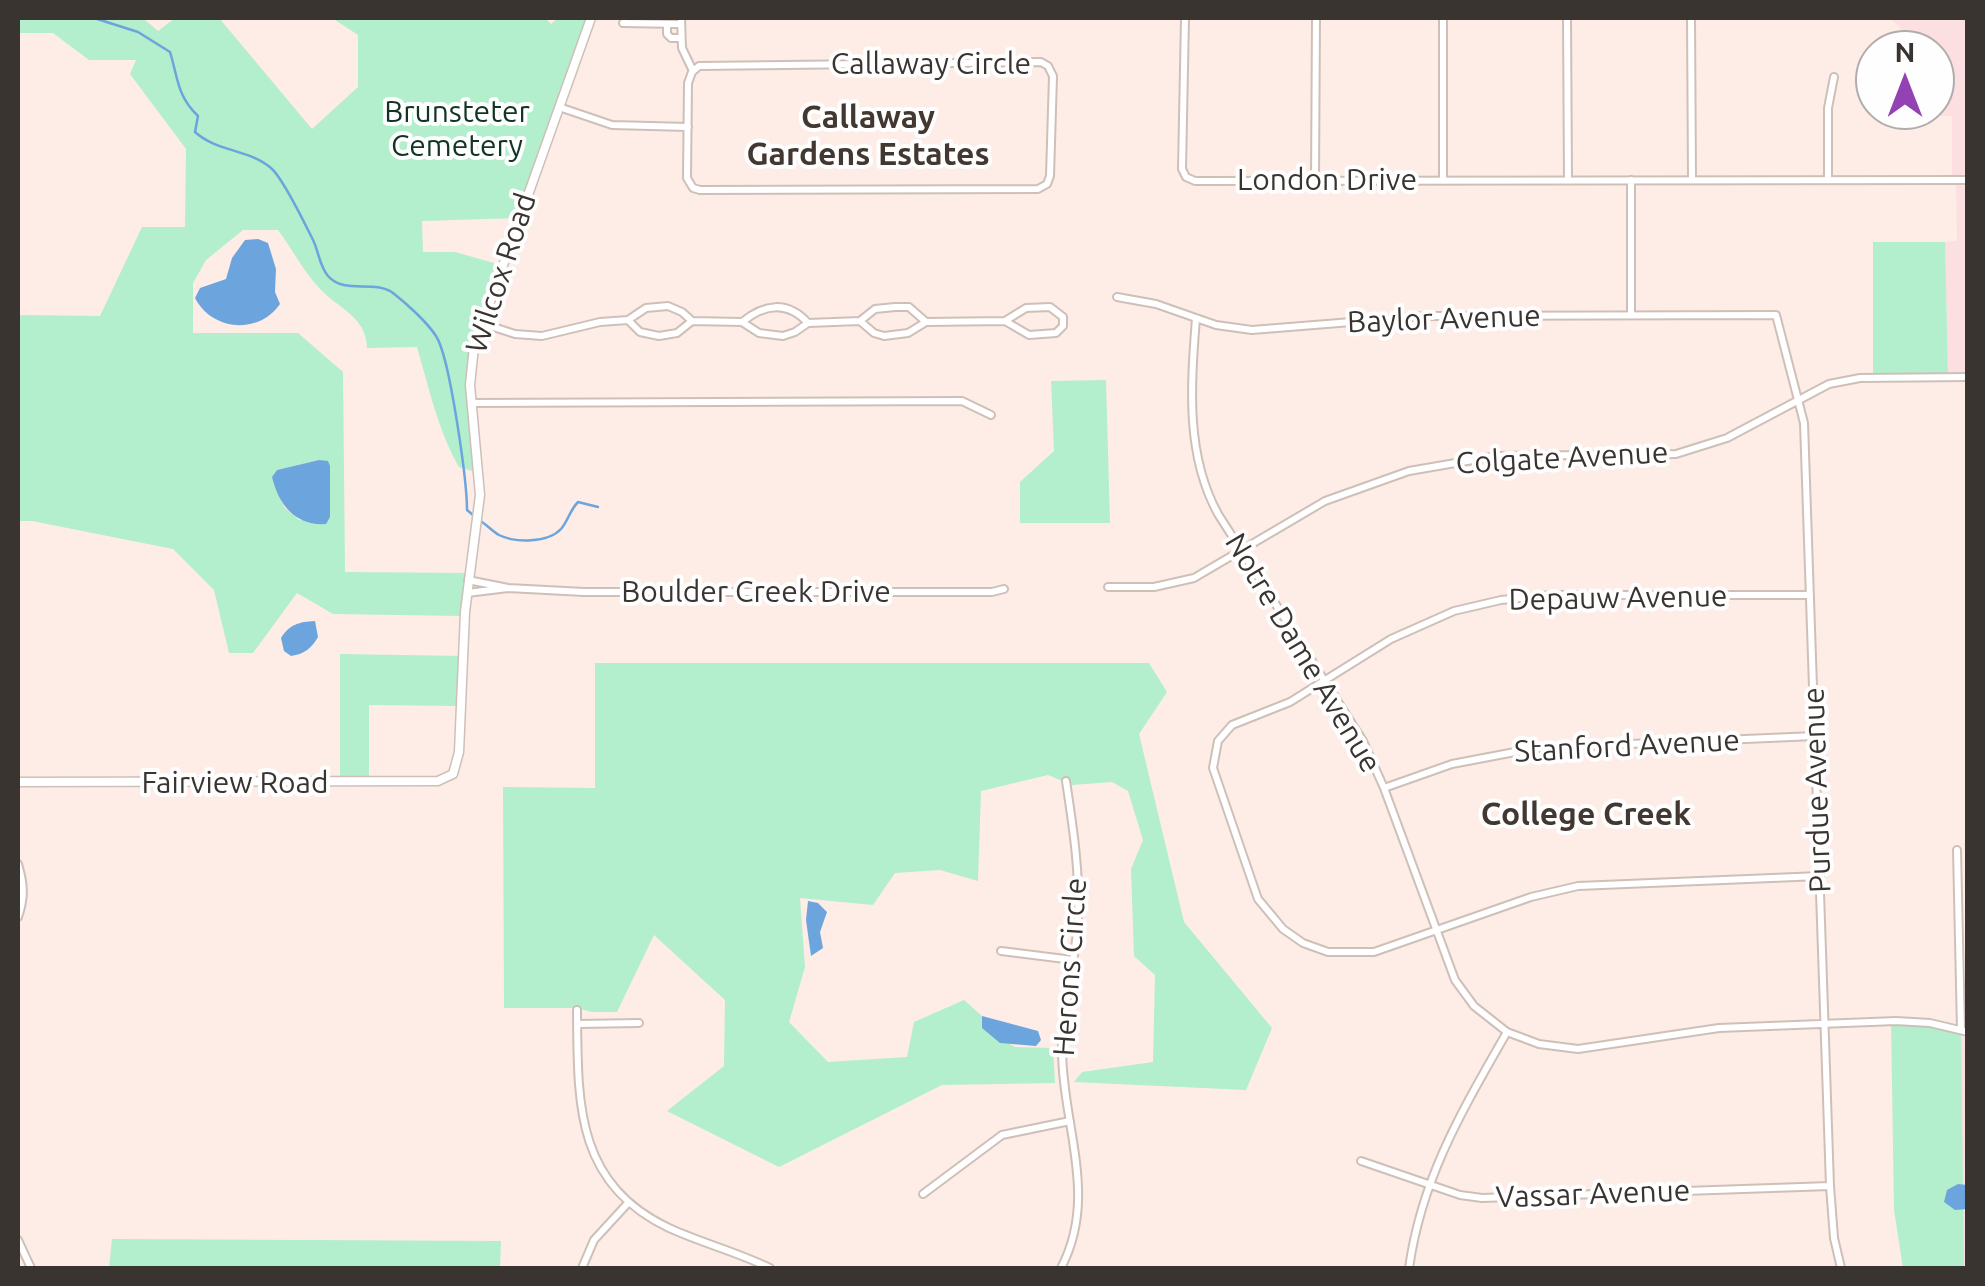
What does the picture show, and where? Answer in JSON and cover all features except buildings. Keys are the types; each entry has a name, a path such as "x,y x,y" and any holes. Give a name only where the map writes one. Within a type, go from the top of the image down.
{"street":[{"name":"Wilcox Road","path":"450,776 459,752 468,580 480,496 471,368 481,323 592,18"},
{"name":"London Drive","path":"1185,18 1182,169 1194,181 1968,180"},
{"path":"1315,180 1316,18"},
{"path":"1443,18 1443,180"},
{"path":"1567,18 1568,180"},
{"path":"1692,18 1692,180"},
{"path":"623,22 681,21 681,38 693,71"},
{"path":"667,24 667,34 681,38"},
{"name":"Callaway Circle","path":"1040,62 1048,66 1053,76 1050,176 1047,184 1038,189 700,190 687,178 688,83 693,71 705,64 1040,62"},
{"path":"1828,180 1828,108 1834,77"},
{"path":"558,107 612,125 688,127"},
{"path":"1631,180 1631,315"},
{"name":"Baylor Avenue","path":"1117,297 1156,304 1216,325 1252,330 1426,316 1776,314"},
{"path":"481,323 515,334 542,336 600,322 628,320 646,308 668,306 692,321 742,322 764,335 783,336 808,323 860,321 876,309 895,307 909,308 926,322"},
{"path":"742,322 759,308 776,307 793,309 808,323"},
{"path":"860,321 884,336 908,333 926,322 1005,322 1023,333 1042,336 1056,333 1064,321 1056,310 1032,307 1005,322"},
{"name":"Purdue Avenue","path":"1776,314 1804,423 1830,1186 1841,1268"},
{"name":"Notre Dame Avenue","path":"1196,318 1196,460 1210,499 1362,741 1384,788 1448,967 1464,993 1506,1032 1539,1044 1578,1049 1694,1030 1896,1020 1964,1031"},
{"path":"628,320 640,332 659,336 676,333 692,321"},
{"name":"Colgate Avenue","path":"1108,587 1154,587 1181,582 1206,572 1325,501 1409,471 1496,456 1676,454 1726,438 1828,384 1860,378 1968,377"},
{"path":"471,403 962,402 991,414"},
{"name":"Boulder Creek Drive","path":"468,580 508,588 584,592 1004,589"},
{"name":"Boulder Creek Drive","path":"467,593 508,588"},
{"name":"Depauw Avenue","path":"1810,594 1551,595 1501,600 1454,611 1417,625 1274,711 1232,726 1214,751 1214,778 1258,899 1283,930 1328,952 1374,952 1532,897 1578,886 1820,876"},
{"name":"Stanford Avenue","path":"1384,788 1452,764 1536,748 1815,736"},
{"name":"Fairview Road","path":"18,782 421,782 450,776"},
{"name":"Herons Circle","path":"1061,1268 1075,1237 1080,1211 1078,1163 1062,1044 1078,916 1078,857 1066,781"},
{"path":"1957,850 1964,1031"},
{"path":"18,864 24,885 18,917"},
{"path":"1002,951 1072,960"},
{"path":"577,1010 581,1118 595,1157 628,1202 673,1230 754,1265 770,1268"},
{"path":"577,1024 639,1023"},
{"path":"1409,1268 1428,1184 1448,1136 1506,1032"},
{"path":"923,1194 1002,1135 1070,1122"},
{"name":"Vassar Avenue","path":"1361,1161 1460,1195 1482,1198 1830,1186"},
{"path":"582,1268 594,1240 628,1202"},
{"path":"18,1240 31,1268"}],"shaded area":[{"path":"1891,18 1967,18 1967,377 1948,377 1945,242 1957,241 1956,181 1952,180 1955,30 1902,30"},
{"path":"1961,1030 1968,1032 1968,1268 1951,1268"}],"green space":[{"name":"Brunsteter Cemetery","path":"18,18 143,18 158,31 175,18 219,18 312,129 358,87 358,35 332,18 545,18 551,24 558,18 591,18 518,218 422,221 423,252 455,252 501,265 471,368 479,473 459,467 452,453 417,347 367,348 357,321 314,282 278,230 243,230 206,260 193,283 193,333 298,333 343,372 345,572 469,573 465,616 333,614 297,593 253,653 229,653 214,590 173,549 18,521 18,315 100,316 142,227 185,227 186,149 130,74 136,60 89,60 53,33 18,33","holes":["319,460 330,466 330,517 299,520 284,507 272,477 277,470"]},
{"path":"1873,242 1945,242 1948,377 1873,377"},
{"path":"1106,380 1110,523 1020,523 1020,482 1054,451 1051,381"},
{"path":"340,654 463,656 461,706 369,705 369,782 340,782"},
{"path":"595,663 1149,663 1167,692 1139,734 1184,922 1272,1028 1246,1090 1074,1082 1082,1072 1153,1062 1155,975 1134,956 1131,869 1143,840 1128,791 1112,782 1072,785 1048,775 981,791 978,881 940,870 895,873 873,905 800,898 805,967 789,1022 828,1062 907,1057 914,1022 964,1000 982,1016 982,1028 1015,1047 1053,1048 1055,1083 942,1085 779,1167 667,1111 724,1066 725,1000 654,935 617,1012 504,1008 503,787 595,788"},
{"path":"1891,1021 1961,1030 1964,1268 1903,1268 1894,1210"},
{"path":"112,1239 501,1241 500,1268 109,1268"}],"water":[{"path":"245,240 268,243 280,304 260,321 224,323 212,317 195,298 200,288 226,279 232,258"},
{"path":"328,461 330,466 330,517 326,524 305,521 290,512 272,477 277,470"},
{"path":"315,621 318,637 310,648 291,656 284,651 281,638 288,630"},
{"path":"808,901 818,903 827,912 820,932 823,948 811,956 806,920"},
{"path":"982,1016 1038,1031 1041,1040 1036,1046 1000,1043 982,1028"},
{"path":"1958,1184 1967,1185 1967,1209 1955,1210 1944,1202 1947,1190"}],"waterway":[{"path":"94,18 138,32 170,52 182,94 198,116 195,132 253,157 276,173 305,223 328,276 343,285 377,287 393,293 436,336 452,393 467,510 473,515"},
{"path":"479,520 506,538 531,540 555,534 578,502 598,507"}],"district":[{"name":"Callaway Gardens Estates","path":"868,136"},
{"name":"College Creek","path":"1586,814"}]}
